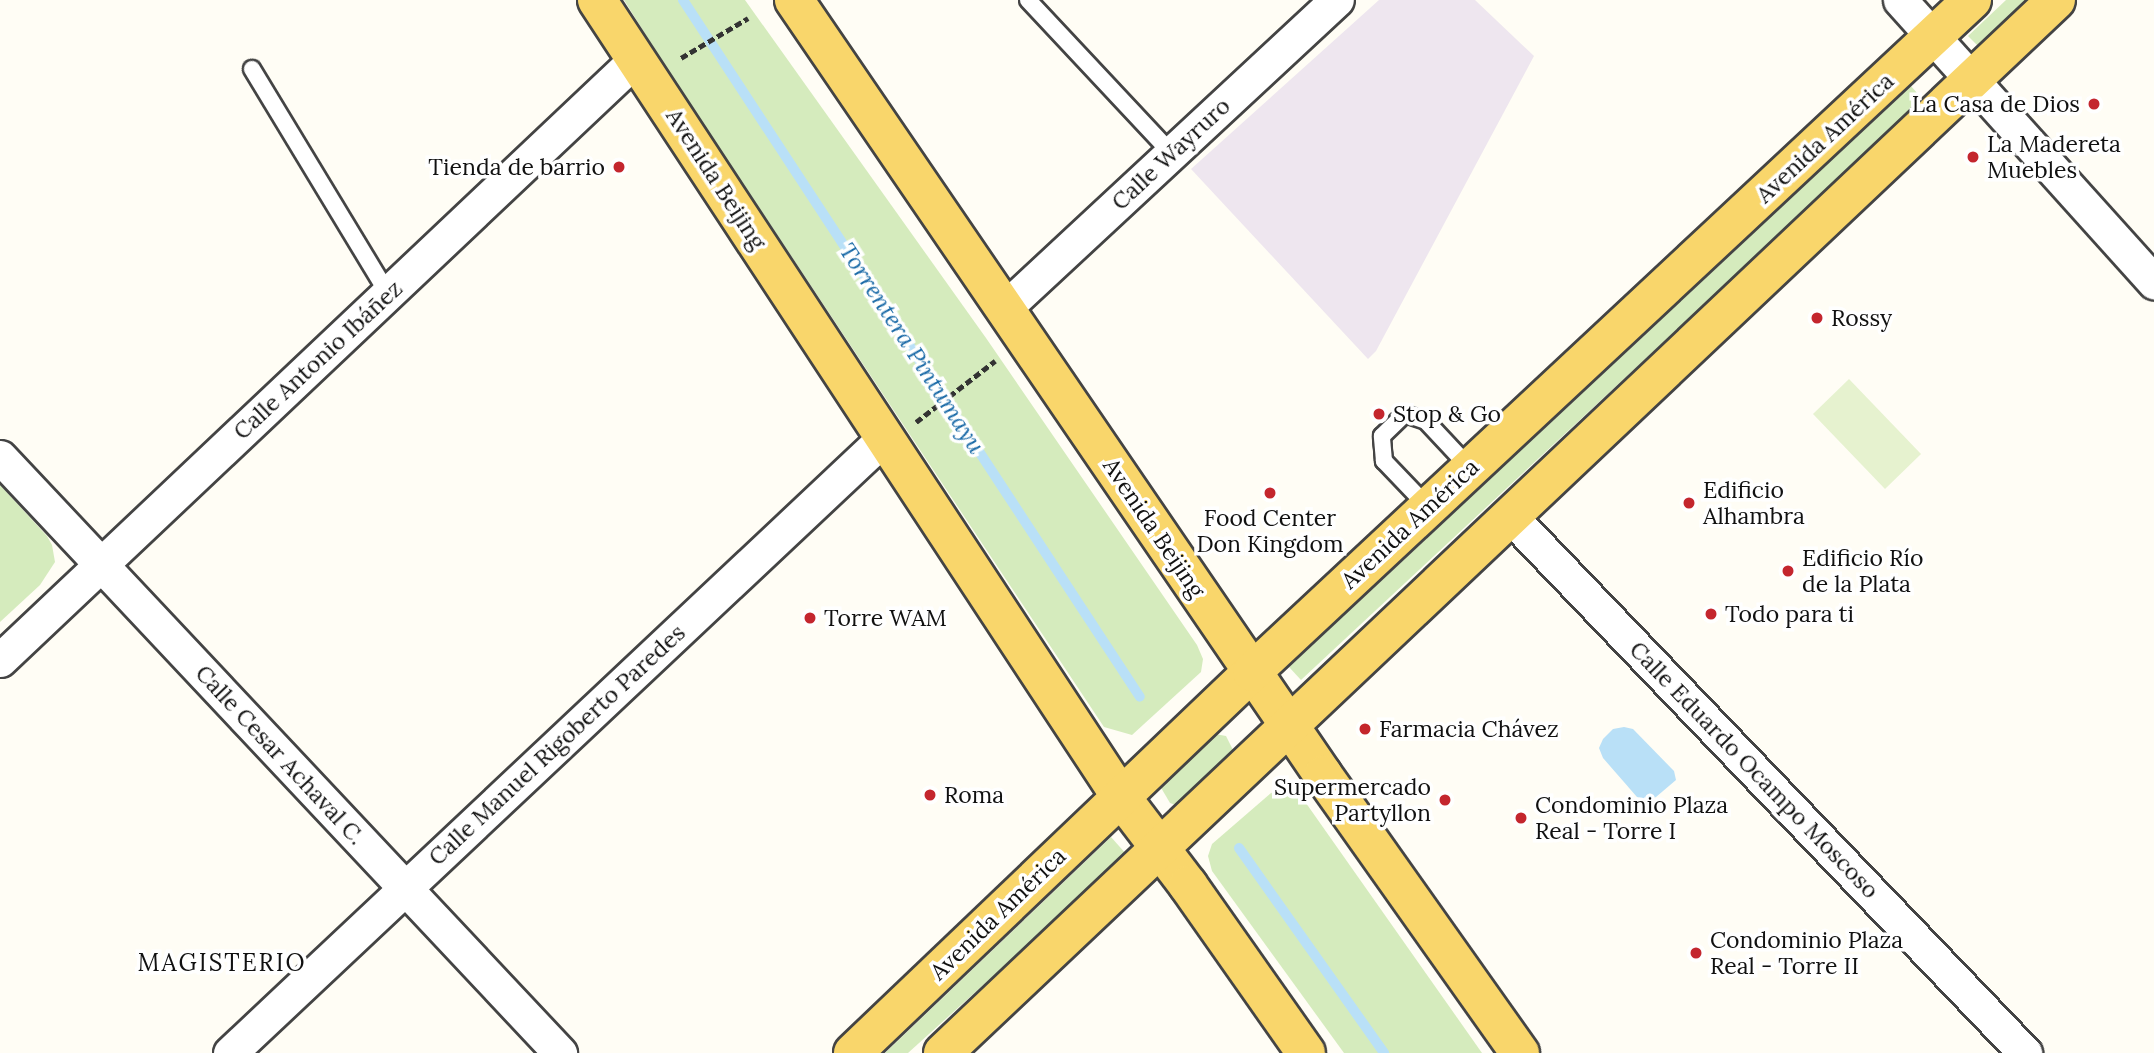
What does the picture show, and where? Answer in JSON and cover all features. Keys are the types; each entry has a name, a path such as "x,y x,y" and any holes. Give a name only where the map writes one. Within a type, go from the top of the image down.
{"main road":[{"name":"Avenida Beijing","path":"597,0 898,431 1121,797 1306,1053"},
{"name":"Avenida Beijing","path":"794,0 1252,672 1520,1053"},
{"name":"Avenida América","path":"853,1053 1252,672 1972,0"},
{"path":"943,1053 1161,850 2056,0"}],"street":[{"name":"Calle Wayruro","path":"1005,308 1337,0"},
{"path":"1900,0 2154,282"},
{"name":"Calle Antonio Ibáñez","path":"0,660 636,59"},
{"name":"Calle Manuel Rigoberto Paredes","path":"230,1053 898,431"},
{"name":"Calle Cesar Achaval C.","path":"0,457 560,1053"},
{"name":"Calle Eduardo Ocampo Moscoso","path":"1511,517 2025,1053"}],"lane":[{"path":"1028,0 1172,154"},
{"path":"252,69 388,295"},
{"path":"1428,508 1384,461 1382,436 1405,414 1426,421 1470,468"}],"path":[{"path":"692,52 748,18"},
{"path":"898,431 996,360"}],"shaded area":[{"path":"1379,0 1475,0 1534,56 1376,351 1368,359 1191,169"}],"green space":[{"path":"624,0 745,0 986,338 1197,645 1203,659 1201,672 1132,735 1104,727 667,69"},
{"path":"2006,0 2028,0 1979,47 1968,36"},
{"path":"1911,86 1923,100 1301,680 1289,667"},
{"path":"1849,379 1921,454 1885,489 1813,414"},
{"path":"0,485 47,536 52,545 55,562 40,585 0,622"},
{"path":"1215,734 1226,736 1234,752 1181,807 1170,803 1160,786 1203,737"},
{"path":"1285,788 1301,796 1482,1053 1344,1053 1212,871 1208,856 1212,844 1271,793"},
{"path":"1111,837 1127,855 908,1053 885,1053"}],"water":[{"path":"1613,729 1633,729 1674,771 1676,780 1656,797 1646,801 1637,797 1603,758 1599,748 1603,739"}],"waterway":[{"name":"Torrentera Pintumayu","path":"683,0 1140,697"},
{"name":"Torrentera Pintumayu","path":"1239,848 1384,1053"}],"place":[{"name":"La Casa de Dios","path":"2094,104"},
{"name":"La Madereta Muebles","path":"1973,157"},
{"name":"Tienda de barrio","path":"619,167"},
{"name":"Rossy","path":"1817,318"},
{"name":"Stop & Go","path":"1379,414"},
{"name":"Food Center Don Kingdom","path":"1270,493"},
{"name":"Edificio Alhambra","path":"1689,503"},
{"name":"Edificio Río de la Plata","path":"1788,571"},
{"name":"Todo para ti","path":"1711,614"},
{"name":"Torre WAM","path":"810,618"},
{"name":"Farmacia Chávez","path":"1365,729"},
{"name":"Roma","path":"930,795"},
{"name":"Supermercado Partyllon","path":"1445,800"},
{"name":"Condominio Plaza Real - Torre I","path":"1521,818"},
{"name":"Condominio Plaza Real - Torre II","path":"1696,953"}],"district":[{"name":"MAGISTERIO","path":"222,963"}]}
